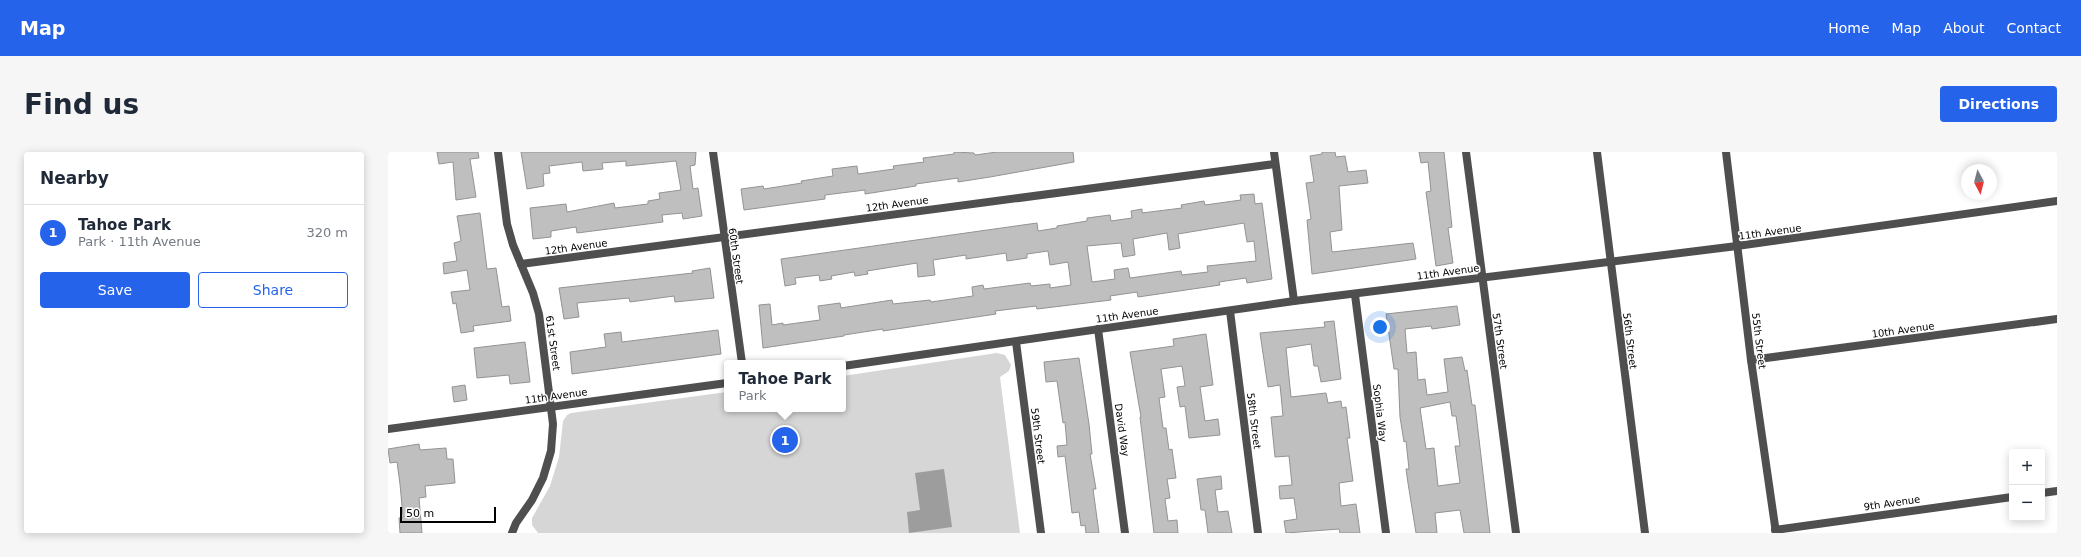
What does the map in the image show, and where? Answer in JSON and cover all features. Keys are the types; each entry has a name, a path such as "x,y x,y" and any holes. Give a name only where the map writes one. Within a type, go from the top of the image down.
{"street":[{"name":"61st Street","path":"498,152 508,224 521,264 534,293 539,314 552,407 552,438 547,466 532,500 516,523 512,533"},
{"name":"60th Street","path":"713,152 723,237 742,360"},
{"path":"1274,152 1294,301"},
{"name":"57th Street","path":"1466,152 1516,533"},
{"name":"56th Street","path":"1597,152 1645,533"},
{"name":"55th Street","path":"1726,152 1751,360 1776,531"},
{"name":"12th Avenue","path":"521,264 1275,164"},
{"name":"11th Avenue","path":"846,366 1294,301 1355,295 1482,277 1737,246 2057,201"},
{"name":"Sophia Way","path":"1355,295 1386,533"},
{"name":"58th Street","path":"1230,311 1258,533"},
{"name":"10th Avenue","path":"1751,360 2057,320"},
{"name":"David Way","path":"1098,329 1125,533"},
{"name":"59th Street","path":"1016,342 1040,533"},
{"name":"11th Avenue","path":"388,429 724,383"},
{"path":"2045,493 2057,491"},
{"name":"9th Avenue","path":"1776,531 2009,497"}],"shaded area":[{"path":"997,353 1005,355 1011,365 1009,371 1000,377 1020,533 538,533 532,525 532,518 550,486 559,457 563,421 567,415 571,413 724,392 724,412 846,412 846,376"},
{"path":"944,469 952,527 909,533 907,512 920,510 915,473"}],"building":[{"path":"437,152 478,152 479,158 470,159 476,197 456,200 453,162 439,164"},
{"path":"521,152 696,152 695,165 690,166 693,189 698,188 702,216 683,219 682,213 662,215 663,222 577,233 576,227 551,231 551,237 533,239 530,208 566,204 567,212 614,203 615,208 648,204 648,201 660,199 659,193 681,190 676,161 626,166 626,161 602,163 603,169 583,171 582,162 549,166 550,173 543,174 544,186 527,189"},
{"path":"954,152 974,153 975,155 997,152 1073,152 1074,162 958,182 958,178 916,184 916,186 865,194 865,190 825,195 825,199 744,210 741,189 763,186 764,189 802,183 801,181 833,176 832,169 857,166 858,174 894,169 893,166 924,162 923,158 954,154"},
{"path":"1322,152 1335,152 1336,157 1345,156 1348,172 1366,170 1368,183 1339,186 1342,230 1330,232 1332,252 1413,243 1416,259 1312,274 1307,220 1311,219 1306,183 1314,182 1310,156 1322,154"},
{"path":"1419,152 1444,152 1452,227 1448,228 1453,263 1436,266 1426,192 1431,191 1428,162 1421,163"},
{"path":"1254,194 1255,204 1262,203 1272,279 1247,283 1246,278 1219,282 1220,285 1138,297 1137,292 1110,296 1111,300 1037,309 1036,306 995,311 996,314 883,331 883,329 763,348 759,305 770,304 772,325 783,323 783,325 820,320 818,306 840,303 841,308 892,300 893,304 930,300 931,302 973,296 972,287 983,285 984,289 1030,283 1031,286 1050,284 1050,288 1071,285 1068,262 1050,265 1048,251 1027,254 1027,258 1007,261 1006,253 966,259 966,255 933,260 935,275 918,277 917,263 867,271 868,274 855,276 854,272 831,276 832,279 820,281 819,275 795,278 796,284 785,286 781,259 1037,223 1038,231 1087,221 1087,218 1110,215 1111,221 1132,218 1131,211 1142,209 1142,213 1182,208 1181,205 1204,201 1205,205 1241,200 1240,195","holes":["1244,223 1247,242 1254,241 1256,261 1207,266 1208,272 1182,275 1181,271 1130,278 1128,268 1114,270 1115,279 1092,282 1087,246 1121,243 1123,257 1135,255 1133,239 1167,233 1169,250 1180,248 1178,234"]},
{"path":"480,213 487,269 496,268 502,307 509,306 511,321 473,326 474,331 461,333 456,303 453,304 451,292 470,290 467,270 444,274 443,263 457,261 454,243 461,241 457,216"},
{"path":"710,268 714,298 675,302 674,296 630,302 629,298 577,303 579,317 564,319 559,288 693,273 692,271"},
{"path":"1457,306 1460,325 1432,329 1431,326 1405,329 1407,353 1416,352 1418,380 1425,379 1427,395 1448,392 1444,359 1462,357 1465,371 1467,370 1472,405 1475,405 1490,533 1464,533 1460,510 1435,513 1437,533 1416,533 1406,469 1409,469 1406,441 1404,442 1400,417 1398,369 1394,369 1386,314","holes":["1450,402 1452,416 1456,416 1460,446 1455,446 1460,483 1438,486 1434,448 1426,449 1420,408"]},
{"path":"1334,321 1341,379 1321,382 1318,366 1314,366 1311,344 1286,348 1291,397 1326,393 1328,403 1341,401 1342,408 1346,407 1350,438 1347,438 1353,481 1339,483 1341,506 1356,504 1360,533 1340,533 1339,529 1286,533 1284,521 1297,519 1294,498 1280,499 1279,486 1292,485 1289,456 1275,457 1271,417 1283,416 1280,385 1268,387 1260,333 1325,327 1324,322"},
{"path":"718,330 721,354 572,374 570,352 606,347 604,334 621,332 622,342"},
{"path":"1206,334 1213,385 1200,387 1205,421 1218,419 1220,435 1189,438 1185,406 1180,407 1177,387 1185,386 1182,366 1161,369 1165,397 1159,398 1163,428 1166,428 1169,450 1172,449 1176,478 1167,479 1170,498 1165,499 1168,521 1177,520 1178,533 1154,533 1141,417 1130,352 1174,346 1173,339"},
{"path":"525,342 530,382 510,384 509,375 477,378 474,348"},
{"path":"1079,358 1089,424 1092,454 1090,454 1096,489 1093,489 1099,533 1086,533 1085,525 1081,526 1079,512 1072,513 1065,456 1058,457 1057,446 1067,445 1065,422 1063,423 1057,381 1046,382 1044,362"},
{"path":"465,385 467,400 454,402 452,387"},
{"path":"419,444 420,450 446,448 447,459 453,459 455,483 425,486 426,497 419,498 422,533 400,533 399,518 403,517 397,462 390,463 388,449"},
{"path":"1221,476 1222,489 1215,490 1218,512 1228,511 1232,533 1208,533 1205,510 1201,510 1197,479"}],"place":[{"name":"Tahoe Park","path":"785,440"}]}
